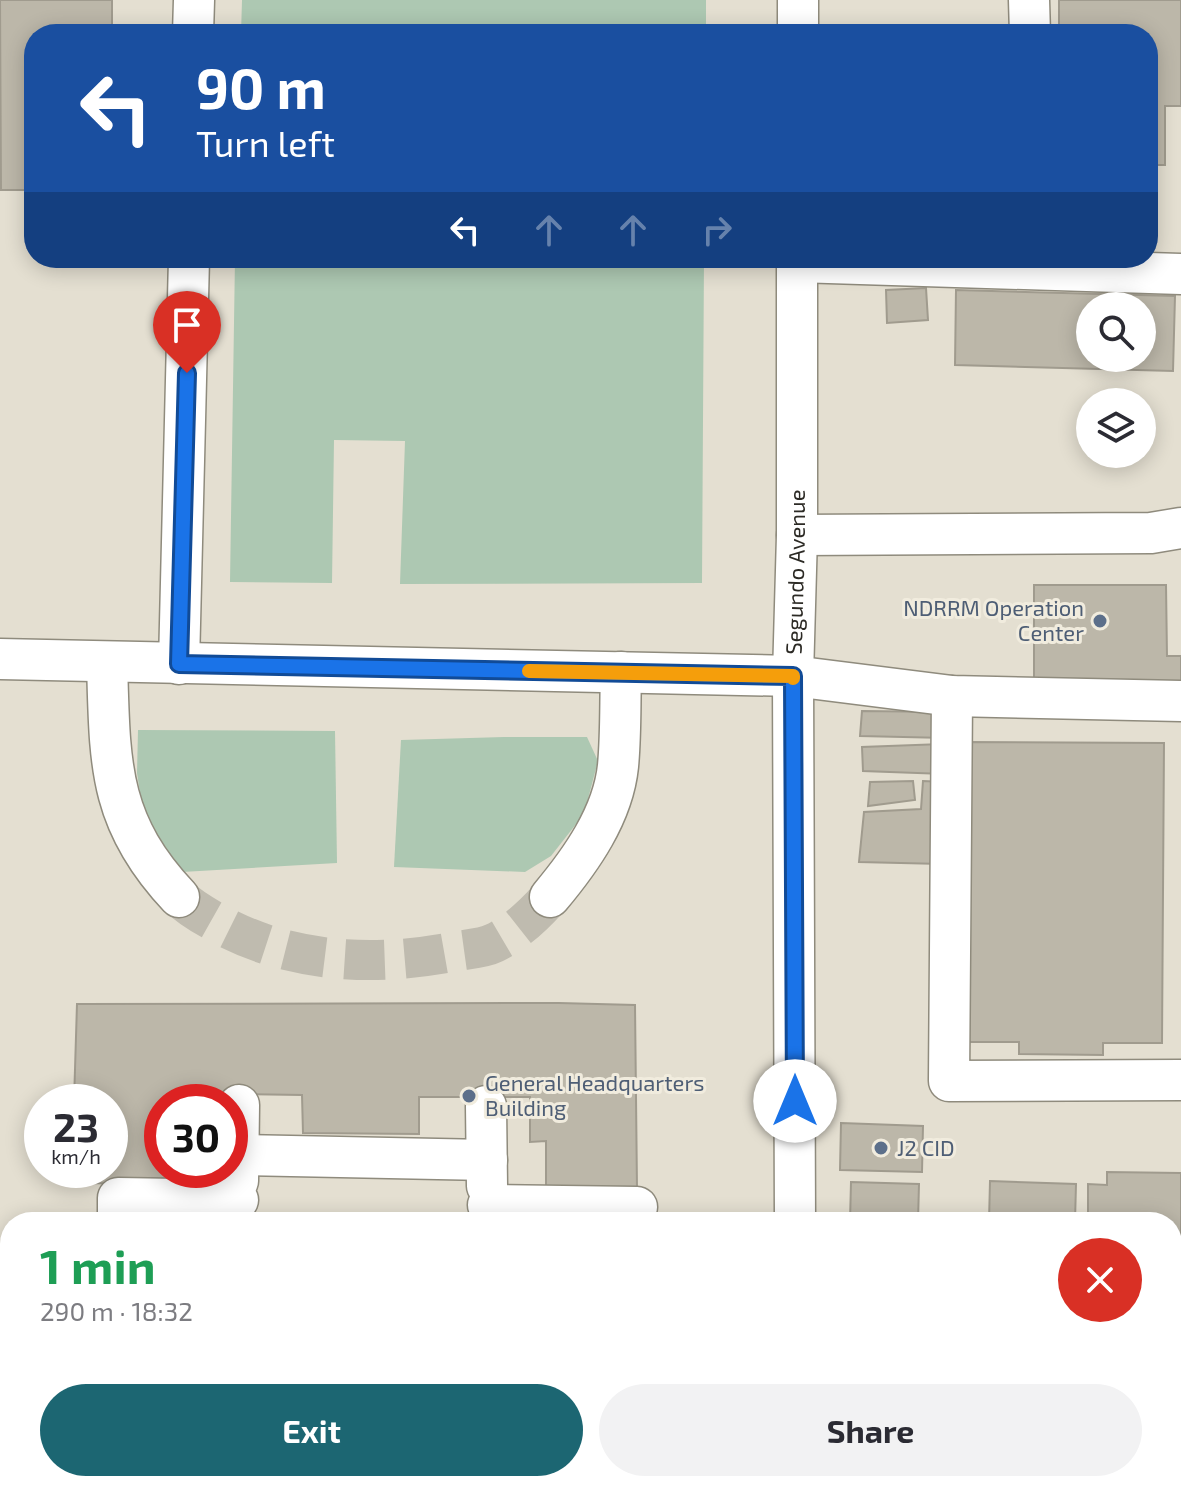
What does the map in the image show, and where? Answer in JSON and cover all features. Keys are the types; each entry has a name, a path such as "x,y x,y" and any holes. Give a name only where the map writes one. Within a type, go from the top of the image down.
{"street":[{"path":"193,24 194,0"},
{"path":"798,0 798,24"},
{"path":"1029,0 1030,24"},
{"path":"179,664 189,268"},
{"name":"Segundo Avenue","path":"795,1212 793,676 797,535 797,268"},
{"path":"1016,268 1181,274"},
{"path":"797,535 1151,533 1181,528"},
{"path":"0,659 793,676 952,696 1181,701"},
{"path":"107,662 110,757 117,794 135,841 179,897"},
{"path":"550,897 568,875 610,803 618,767 621,672"},
{"path":"952,696 949,1081 1181,1080"},
{"path":"486,1106 488,1212"},
{"path":"248,1155 487,1160"},
{"path":"118,1212 118,1198 238,1211 238,1188"},
{"path":"513,1212 637,1207"}],"green space":[{"path":"242,0 706,0 706,24 241,24"},
{"path":"235,268 704,268 702,583 400,584 405,441 334,440 332,583 230,582"},
{"path":"138,730 335,731 337,863 182,872 143,813 137,773"},
{"path":"587,737 598,761 584,814 551,856 525,872 394,867 401,740"}],"building":[{"path":"0,0 112,0 112,24 24,24 24,190 1,190"},
{"path":"1059,0 1181,0 1181,106 1165,106 1165,165 1158,165 1158,24 1059,24"},
{"path":"926,288 928,320 887,323 886,290"},
{"path":"956,290 1076,293 1076,368 955,365"},
{"path":"1156,295 1175,296 1173,371 1156,371"},
{"name":"NDRRM Operation Center","path":"1034,585 1166,585 1167,656 1181,656 1181,685 1034,685"},
{"path":"862,711 946,712 946,738 860,736"},
{"path":"966,742 1164,743 1162,1043 1103,1043 1103,1055 1019,1054 1019,1042 965,1042"},
{"path":"942,744 944,774 863,771 862,747"},
{"path":"913,781 915,800 868,806 870,782"},
{"path":"923,781 944,782 942,864 859,862 864,812 921,809"},
{"name":"General Headquarters Building","path":"77,1004 635,1005 637,1189 546,1189 546,1141 530,1142 530,1097 419,1097 419,1134 303,1133 302,1095 248,1094 248,1084 144,1084 144,1184 128,1184 128,1084 75,1084"},
{"name":"J2 CID","path":"841,1123 923,1126 922,1172 840,1170"},
{"path":"1107,1172 1181,1173 1181,1212 1088,1212 1088,1184 1107,1185"},
{"path":"990,1181 1076,1184 1075,1212 989,1212"},
{"path":"851,1182 919,1184 918,1212 850,1212"}],"tunnel":[{"path":"179,897 219,924 274,947 303,954 363,960 423,957 489,945 517,929 550,897"}],"slow traffic":[{"path":"529,671 793,678"}],"place":[{"name":"NDRRM Operation Center","path":"1100,621"},
{"name":"General Headquarters Building","path":"469,1096"},
{"name":"J2 CID","path":"881,1148"}],"route":[{"path":"187,373 179,664 793,676 795,1101"}]}
